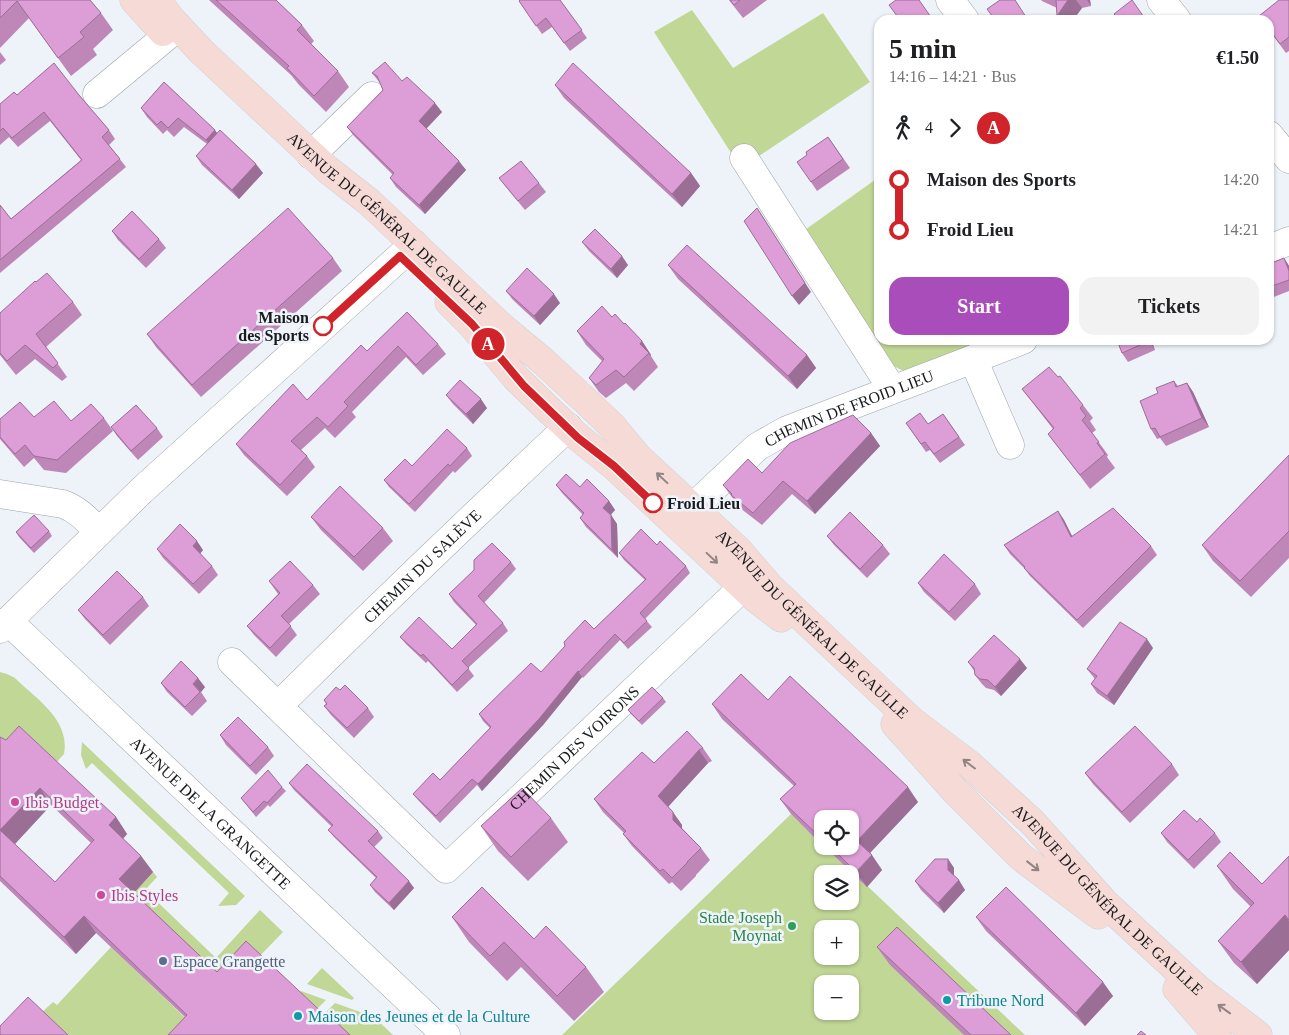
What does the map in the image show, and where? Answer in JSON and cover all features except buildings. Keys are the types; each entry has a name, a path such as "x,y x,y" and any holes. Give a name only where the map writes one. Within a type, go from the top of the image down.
{"main road":[{"name":"AVENUE DU GÉNÉRAL DE GAULLE","path":"134,0 167,36 228,95 407,250 558,375 605,418 638,456 743,587 799,634 890,718 972,809 1004,840 1036,868 1093,911 1176,988 1217,1035"},
{"name":"AVENUE DU GÉNÉRAL DE GAULLE","path":"157,0 191,42 327,170 369,202 407,250 472,324 516,378 537,398 614,466 685,516 738,550 770,587 912,721 969,764 1026,816 1113,911 1198,989 1258,1035"},
{"path":"537,398 558,375"},
{"path":"568,427 590,404"},
{"path":"972,809 994,786"},
{"path":"1004,840 1026,816"}],"street":[{"path":"950,0 961,15"},
{"path":"1162,0 1173,15"},
{"path":"97,94 167,36"},
{"path":"311,155 372,96"},
{"path":"1274,141 1289,159"},
{"path":"744,158 877,365 891,390"},
{"path":"1274,247 1289,241"},
{"name":"AVENUE DE LA GRANGETTE","path":"407,250 141,491 4,625 446,1035"},
{"name":"CHEMIN DE FROID LIEU","path":"685,516 757,447 770,438 1010,345"},
{"path":"973,359 1010,445"},
{"name":"CHEMIN DU SALÈVE","path":"278,706 400,588 424,562 568,427"},
{"path":"0,494 63,504 82,514 99,532"},
{"name":"CHEMIN DES VOIRONS","path":"232,662 446,869 743,587"},
{"name":"AVENUE DE LA GRANGETTE","path":"413,1005 424,1035"}],"green space":[{"path":"692,10 733,68 823,13 870,82 756,158 733,156 654,32"},
{"path":"874,181 874,345 802,232"},
{"path":"874,345 971,345 908,373 885,362"},
{"path":"0,672 15,678 57,720 64,738 65,748 64,754 54,765 0,747"},
{"path":"82,742 245,896 236,905 218,906 229,893 92,763 86,769 81,755"},
{"name":"Stade Joseph Moynat","path":"791,814 814,836 814,855 835,855 845,865 814,865 814,910 859,910 859,878 1025,1035 562,1035"},
{"path":"153,872 157,877 145,890 216,958 260,910 283,932 251,965 234,994 131,896"},
{"path":"111,947 199,1031 196,1035 62,1035 40,1014 53,1002 57,1005"},
{"path":"322,968 354,998 352,1000 307,984"},
{"path":"301,991 326,1000 315,1011 297,995"},
{"path":"335,1003 374,1017 393,1035 339,1035 321,1017"}],"bus line":[{"name":"A","path":"323,326 400,256 472,324 524,386 578,438 614,466 653,503"}],"place":[{"name":"Maison des Sports","path":"323,326"},
{"name":"Froid Lieu","path":"653,503"},
{"name":"Ibis Budget","path":"15,802"},
{"name":"Ibis Styles","path":"101,895"},
{"name":"Stade Joseph Moynat","path":"792,926"},
{"name":"Espace Grangette","path":"163,961"},
{"name":"Tribune Nord","path":"947,1000"},
{"name":"Maison des Jeunes et de la Culture","path":"298,1016"}]}
